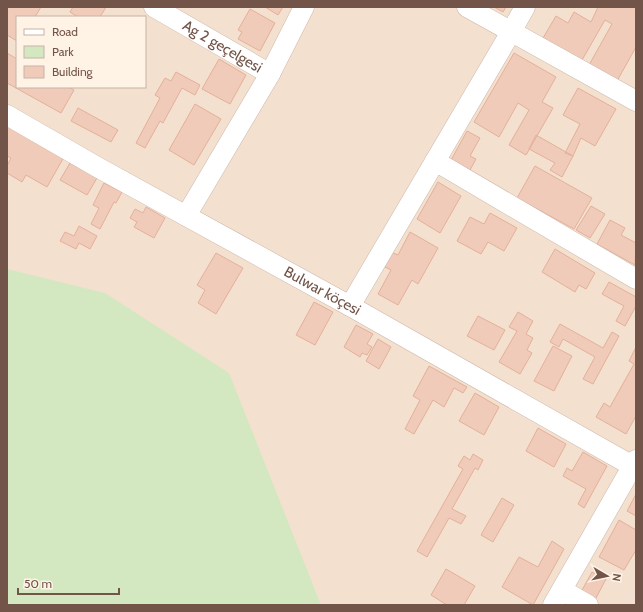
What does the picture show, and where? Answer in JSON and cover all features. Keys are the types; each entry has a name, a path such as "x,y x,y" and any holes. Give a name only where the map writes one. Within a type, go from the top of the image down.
{"street":[{"name":"Ag 2 geçelgesi","path":"154,7 270,74"},
{"path":"186,216 270,74 304,7"},
{"path":"467,7 636,100"},
{"path":"350,306 525,7"},
{"name":"Bulwar köçesi","path":"7,115 635,465"},
{"path":"435,161 636,279"},
{"path":"588,605 558,598 635,465"}],"shaded area":[{"path":"7,7 636,7 636,605 7,605"}],"green space":[{"path":"7,269 105,293 229,373 321,605 7,605"}],"building":[{"path":"7,7 41,7 36,16 16,16 16,40 7,35"},
{"path":"73,7 106,7 101,16 76,16 70,12"},
{"path":"265,7 283,7 278,15"},
{"path":"494,7 506,7 503,12"},
{"path":"598,7 636,7 636,47 617,81 589,65 612,24 605,20 582,60 543,38 556,16 568,23 574,12 591,22"},
{"path":"250,9 275,23 260,51 238,39 242,32 238,30"},
{"path":"7,53 16,58 16,88 7,83"},
{"path":"514,53 556,77 542,102 553,108 526,155 509,145 529,110 518,103 499,137 474,122"},
{"path":"219,59 246,75 230,104 202,89"},
{"path":"176,72 200,85 195,95 182,88 163,123 160,121 145,148 136,143 160,98 155,95 165,78 171,81"},
{"path":"16,88 70,88 74,90 61,113"},
{"path":"578,88 616,109 595,146 581,138 573,156 565,153 580,124 563,115"},
{"path":"195,104 221,119 194,165 169,150"},
{"path":"78,108 118,130 111,142 71,121"},
{"path":"7,126 64,157 47,187 26,175 22,182 7,173 7,166 11,158 7,156"},
{"path":"467,131 480,138 470,156 476,159 470,170 451,160"},
{"path":"536,135 573,156 562,177 550,170 555,163 529,149"},
{"path":"70,163 97,178 87,195 60,180"},
{"path":"535,166 592,198 574,229 517,198"},
{"path":"438,182 461,196 440,233 417,219"},
{"path":"104,183 122,192 116,203 114,202 100,229 91,224 99,208 93,205"},
{"path":"591,206 605,214 590,238 576,230"},
{"path":"146,207 165,218 154,238 134,227 137,222 130,218 135,209 143,213"},
{"path":"490,213 517,228 504,251 488,242 481,254 457,241 470,217 484,224"},
{"path":"610,220 625,228 621,235 636,243 635,265 597,244"},
{"path":"79,226 97,236 90,249 79,243 76,249 60,241 65,232 74,236"},
{"path":"410,232 438,248 418,284 412,280 398,305 378,294 391,270 383,266 391,252 398,255"},
{"path":"555,249 595,273 586,289 579,285 575,292 542,272"},
{"path":"216,253 243,268 216,314 198,303 205,290 197,285"},
{"path":"609,282 636,297 636,306 625,326 616,321 624,306 602,294"},
{"path":"314,302 333,312 315,345 296,335"},
{"path":"518,312 533,321 526,334 533,338 527,350 532,353 520,374 499,362 517,331 509,327"},
{"path":"478,316 505,330 494,350 467,336"},
{"path":"560,324 603,348 612,332 619,336 593,384 583,379 595,357 563,339 559,347 550,342"},
{"path":"356,325 373,334 367,344 372,347 367,355 362,353 360,357 344,347"},
{"path":"378,339 391,347 379,369 366,361"},
{"path":"553,346 572,356 554,391 534,381"},
{"path":"636,347 636,416 626,434 596,417 604,403 610,407 634,364 629,361"},
{"path":"429,366 467,387 463,393 454,388 444,407 433,400 414,434 405,429 420,400 413,396"},
{"path":"475,393 499,407 484,435 459,421"},
{"path":"538,428 566,444 554,467 526,451"},
{"path":"583,452 607,466 584,508 578,504 586,489 563,476 567,468 572,471"},
{"path":"473,454 483,460 478,470 475,468 452,509 466,516 461,524 449,518 427,557 417,551 463,469 458,466 464,456 470,460"},
{"path":"636,494 636,516 627,511"},
{"path":"502,498 514,505 493,542 481,535"},
{"path":"619,520 636,530 636,550 624,570 599,557"},
{"path":"552,541 564,549 533,605 502,587 519,557 538,567"},
{"path":"446,569 475,586 464,605 447,605 431,595"},
{"path":"592,572 606,579 595,600 581,592"}]}
